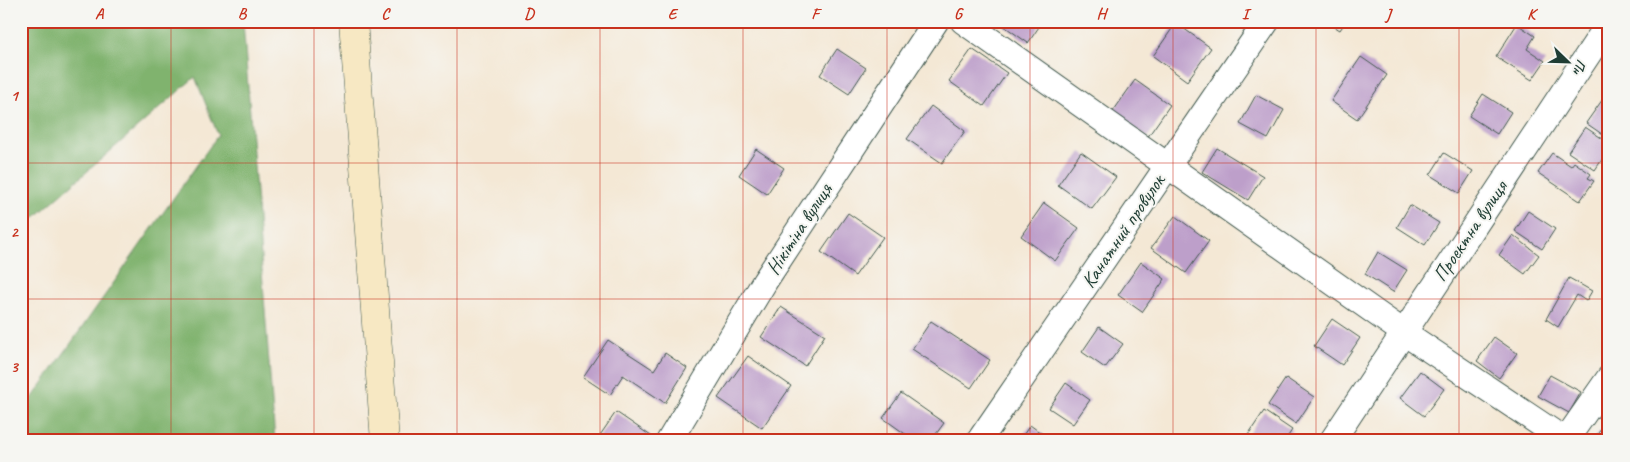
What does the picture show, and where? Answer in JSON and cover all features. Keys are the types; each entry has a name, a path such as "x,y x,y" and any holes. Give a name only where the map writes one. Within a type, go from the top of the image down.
{"main road":[{"path":"353,21 385,441"}],"street":[{"name":"Нікітіна вулиця","path":"669,441 765,281 936,21"},
{"path":"963,21 1403,332 1566,441 1609,378"},
{"name":"Канатний провулок","path":"979,441 1267,21"},
{"name":"Проектна вулиця","path":"1332,441 1609,23"}],"green space":[{"path":"21,21 243,21 275,441 21,441 21,414 218,135 195,77 34,218 21,225"}],"building":[{"path":"997,21 1043,21 1028,43"},
{"path":"1325,21 1346,21 1340,30"},
{"path":"1176,23 1211,48 1187,81 1153,56"},
{"path":"1517,24 1535,36 1527,49 1545,61 1532,80 1496,57"},
{"path":"837,49 866,68 849,94 820,75"},
{"path":"972,49 1007,73 984,106 949,81"},
{"path":"1361,57 1387,75 1357,119 1331,101"},
{"path":"1135,80 1170,105 1147,138 1112,113"},
{"path":"1483,94 1511,112 1497,134 1469,116"},
{"path":"1256,95 1284,110 1268,139 1240,124"},
{"path":"1605,96 1609,99 1609,139 1586,123"},
{"path":"931,106 965,131 942,163 907,139"},
{"path":"1585,127 1609,143 1609,149 1595,170 1568,152"},
{"path":"1217,148 1263,176 1248,200 1202,172"},
{"path":"756,149 784,168 767,194 739,175"},
{"path":"1081,152 1116,177 1092,209 1058,185"},
{"path":"1444,153 1473,171 1459,193 1430,175"},
{"path":"1552,153 1571,166 1574,162 1591,174 1588,178 1594,181 1580,201 1538,173"},
{"path":"1044,203 1079,228 1055,261 1021,236"},
{"path":"1410,205 1439,223 1425,245 1397,227"},
{"path":"1528,211 1555,229 1542,249 1515,231"},
{"path":"848,213 883,237 855,276 821,252"},
{"path":"1175,216 1209,241 1186,273 1151,248"},
{"path":"1513,235 1539,255 1525,274 1499,255"},
{"path":"1378,252 1407,270 1393,292 1365,274"},
{"path":"1141,262 1165,279 1142,312 1118,295"},
{"path":"1569,278 1592,291 1586,301 1577,295 1558,327 1546,319"},
{"path":"781,307 825,335 805,366 761,337"},
{"path":"1332,319 1360,338 1342,365 1314,346"},
{"path":"931,321 990,360 971,388 912,349"},
{"path":"1099,327 1123,344 1105,368 1082,352"},
{"path":"1494,337 1517,353 1499,378 1477,361"},
{"path":"608,340 654,370 665,353 687,368 665,403 623,375 610,395 583,377"},
{"path":"748,356 791,386 762,428 718,398"},
{"path":"1420,371 1444,389 1424,416 1400,398"},
{"path":"1550,375 1581,392 1569,413 1538,396"},
{"path":"1286,378 1314,397 1296,424 1268,405"},
{"path":"1066,383 1090,400 1073,424 1049,408"},
{"path":"901,393 944,423 931,441 915,441 883,418"},
{"path":"1264,411 1292,430 1285,441 1250,441 1246,438"},
{"path":"616,412 651,436 648,441 596,441"},
{"path":"1609,418 1609,441 1603,441 1596,436"},
{"path":"1030,425 1052,441 1019,441"}]}
